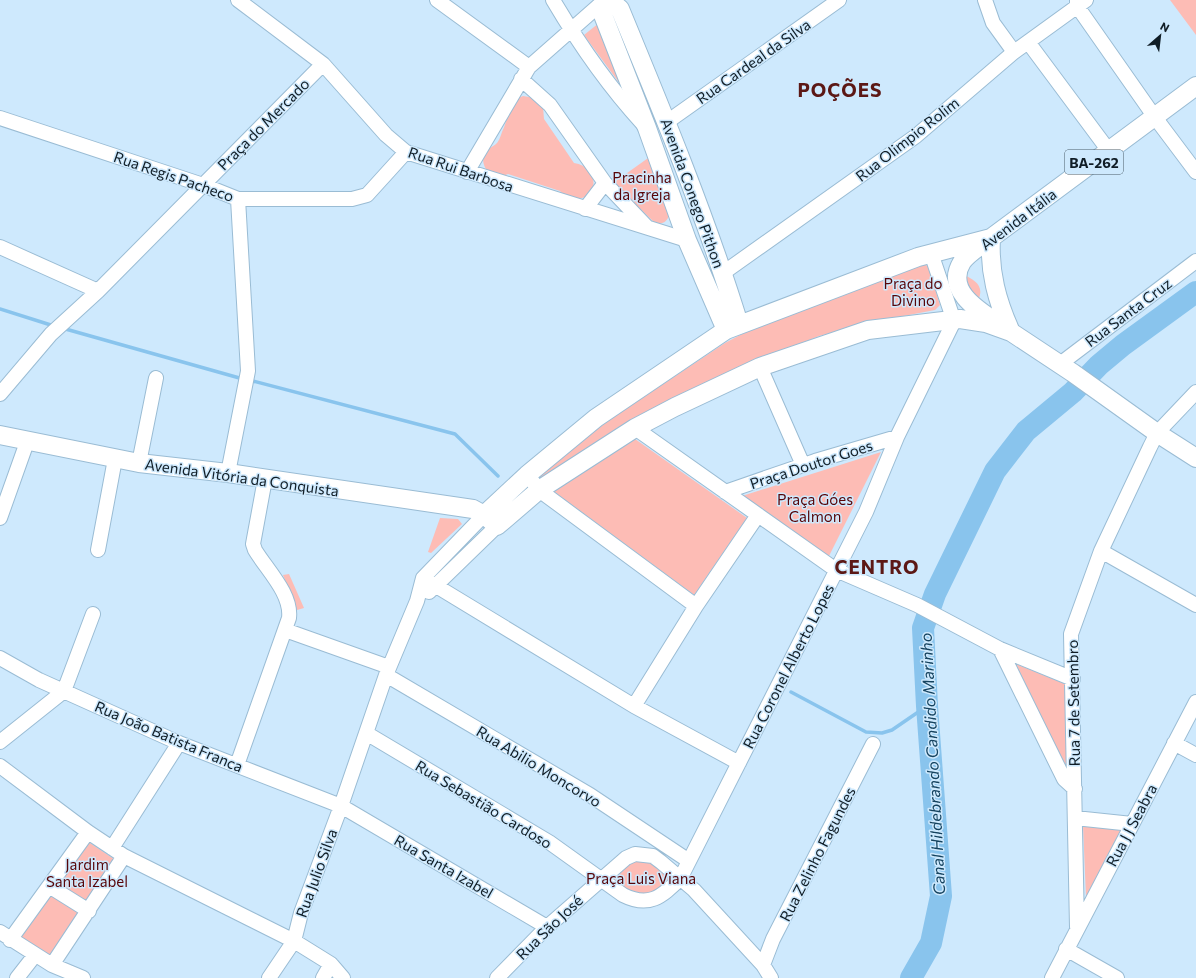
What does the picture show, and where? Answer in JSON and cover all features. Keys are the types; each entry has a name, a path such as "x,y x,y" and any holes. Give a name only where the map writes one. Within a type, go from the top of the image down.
{"main road":[{"name":"Avenida Conego Pithon","path":"606,0 604,14 687,240 733,328"},
{"name":"Avenida Conego Pithon","path":"610,0 620,9 667,122 723,273 733,328"},
{"name":"Avenida Itália","path":"963,261 991,238 1196,86"},
{"path":"484,515 527,475 596,418 733,328 935,252 991,238 990,257 992,275 1000,309 1011,332"},
{"path":"935,252 963,261 992,275"},
{"path":"963,261 958,270 957,285 966,299 981,316 1011,332 1067,368 1157,433 1196,458"},
{"path":"981,316 990,300 996,293"},
{"path":"497,526 539,490 635,428 675,407 760,367 868,330 981,316"},
{"name":"Avenida Vitória da Conquista","path":"0,435 27,442 139,463 228,473 473,509 484,515 497,526"}],"street":[{"name":"Rua Rui Barbosa","path":"238,0 323,64 386,134 406,152 687,240"},
{"path":"437,0 529,67"},
{"path":"553,0 571,30 624,103 647,128"},
{"path":"467,172 529,67 606,0"},
{"name":"Rua Cardeal da Silva","path":"667,122 839,0"},
{"path":"985,0 993,23 1014,52"},
{"path":"1080,2 1154,116 1196,172"},
{"name":"Rua Olimpio Rolim","path":"723,273 916,136 1014,52 1080,2"},
{"path":"1028,42 1109,151"},
{"name":"Praça do Mercado","path":"0,394 50,334 66,318 98,291 323,64"},
{"path":"521,79 550,105 605,183 647,227"},
{"name":"Rua Regis Pacheco","path":"0,118 203,185 238,199 352,199 366,195 406,152"},
{"path":"585,209 605,183"},
{"path":"228,473 246,388 248,371 238,199"},
{"path":"0,247 98,291"},
{"path":"935,252 957,320"},
{"name":"Rua Santa Cruz","path":"1067,368 1196,261"},
{"name":"Rua Coronel Alberto Lopes","path":"680,879 866,512 897,437 957,320"},
{"path":"760,367 803,465"},
{"path":"139,463 156,378"},
{"name":"Rua 7 de Setembro","path":"1077,927 1072,634 1101,551 1157,433 1196,392"},
{"path":"635,428 836,570 917,604 1000,649 1073,679"},
{"name":"Praça Doutor Goes","path":"725,492 803,465 897,437"},
{"path":"0,518 27,442"},
{"path":"98,550 115,459"},
{"path":"527,475 539,490 696,606"},
{"path":"237,765 285,630 290,611 283,593 255,550 253,544 265,479"},
{"path":"484,515 423,578 634,706 739,763"},
{"path":"634,706 696,606 758,515"},
{"path":"417,601 436,587 497,526"},
{"path":"1101,551 1196,605"},
{"name":"Rua Julio Silva","path":"294,941 301,913 341,806 388,671 417,601 423,578"},
{"path":"0,742 64,691 93,614"},
{"name":"Rua Abilio Moncorvo","path":"285,630 388,671 590,795 690,861"},
{"path":"1000,649 1064,779 1075,789"},
{"name":"Rua João Batista Franca","path":"0,658 39,680 179,743 341,806"},
{"name":"Rua J J Seabra","path":"1052,978 1077,927 1196,702"},
{"name":"Rua Sebastião Cardoso","path":"366,734 549,842 602,878"},
{"path":"112,848 179,743"},
{"path":"1174,743 1196,755"},
{"name":"Rua Zelinho Fagundes","path":"763,965 773,939 873,744"},
{"path":"0,766 88,832 124,856 294,941 331,964 343,978"},
{"name":"Rua Santa Izabel","path":"341,806 547,927"},
{"path":"1075,818 1132,824"},
{"path":"83,978 52,965 5,936 49,886 88,832"},
{"name":"Rua São José","path":"497,978 547,927 602,878 626,858 635,854 644,854 653,856 694,890 763,965 771,978"},
{"path":"52,965 124,856"},
{"path":"602,878 623,895 633,900 644,901 655,899 665,893 680,879"},
{"path":"49,886 89,911"},
{"path":"269,978 294,941"},
{"path":"1066,949 1117,978"},
{"path":"17,978 35,955"},
{"path":"323,978 331,964"}],"green space":[{"path":"1170,0 1196,0 1196,35"},
{"path":"604,19 631,99 584,35"},
{"path":"523,96 535,98 543,107 544,119 574,163 583,166 593,177 594,184 588,195 582,198 574,198 564,195 560,191 508,174 503,176 487,171 483,162 485,153 498,142 512,106 518,98"},
{"name":"Pracinha da Igreja","path":"651,156 669,215 665,222 661,223 654,222 613,183"},
{"name":"Praça do Divino","path":"923,264 928,266 940,305 935,310 867,323 819,336 757,361 542,480 538,476 539,470 621,412 725,343 744,333"},
{"path":"963,274 979,286 979,298 965,288"},
{"path":"635,439 747,518 694,595 553,491"},
{"name":"Praça Góes Calmon","path":"881,452 828,558 742,496"},
{"path":"440,518 458,519 462,524 431,553 428,552"},
{"path":"289,574 304,608 297,610 283,575"},
{"path":"1016,664 1065,684 1067,770"},
{"path":"1083,825 1123,829 1086,897"},
{"name":"Jardim Santa Izabel","path":"87,841 117,861 87,905 57,884"},
{"name":"Praça Luis Viana","path":"636,861 651,862 670,879 655,891 641,894 627,890 611,878 629,863"},
{"path":"51,894 81,914 51,958 21,937"}],"waterway":[{"name":"Canal Hildebrando Candido Marinho","path":"911,978 931,943 941,896 927,706 923,628 935,594 995,471 1026,431 1073,392 1099,365 1123,345 1196,292"},
{"path":"0,309 54,326"},
{"path":"62,328 243,379"},
{"path":"249,380 455,434 498,476"},
{"path":"791,692 866,732 882,733 892,730 927,706"}],"district":[{"name":"POÇÕES","path":"840,89"},
{"name":"CENTRO","path":"877,566"}]}
